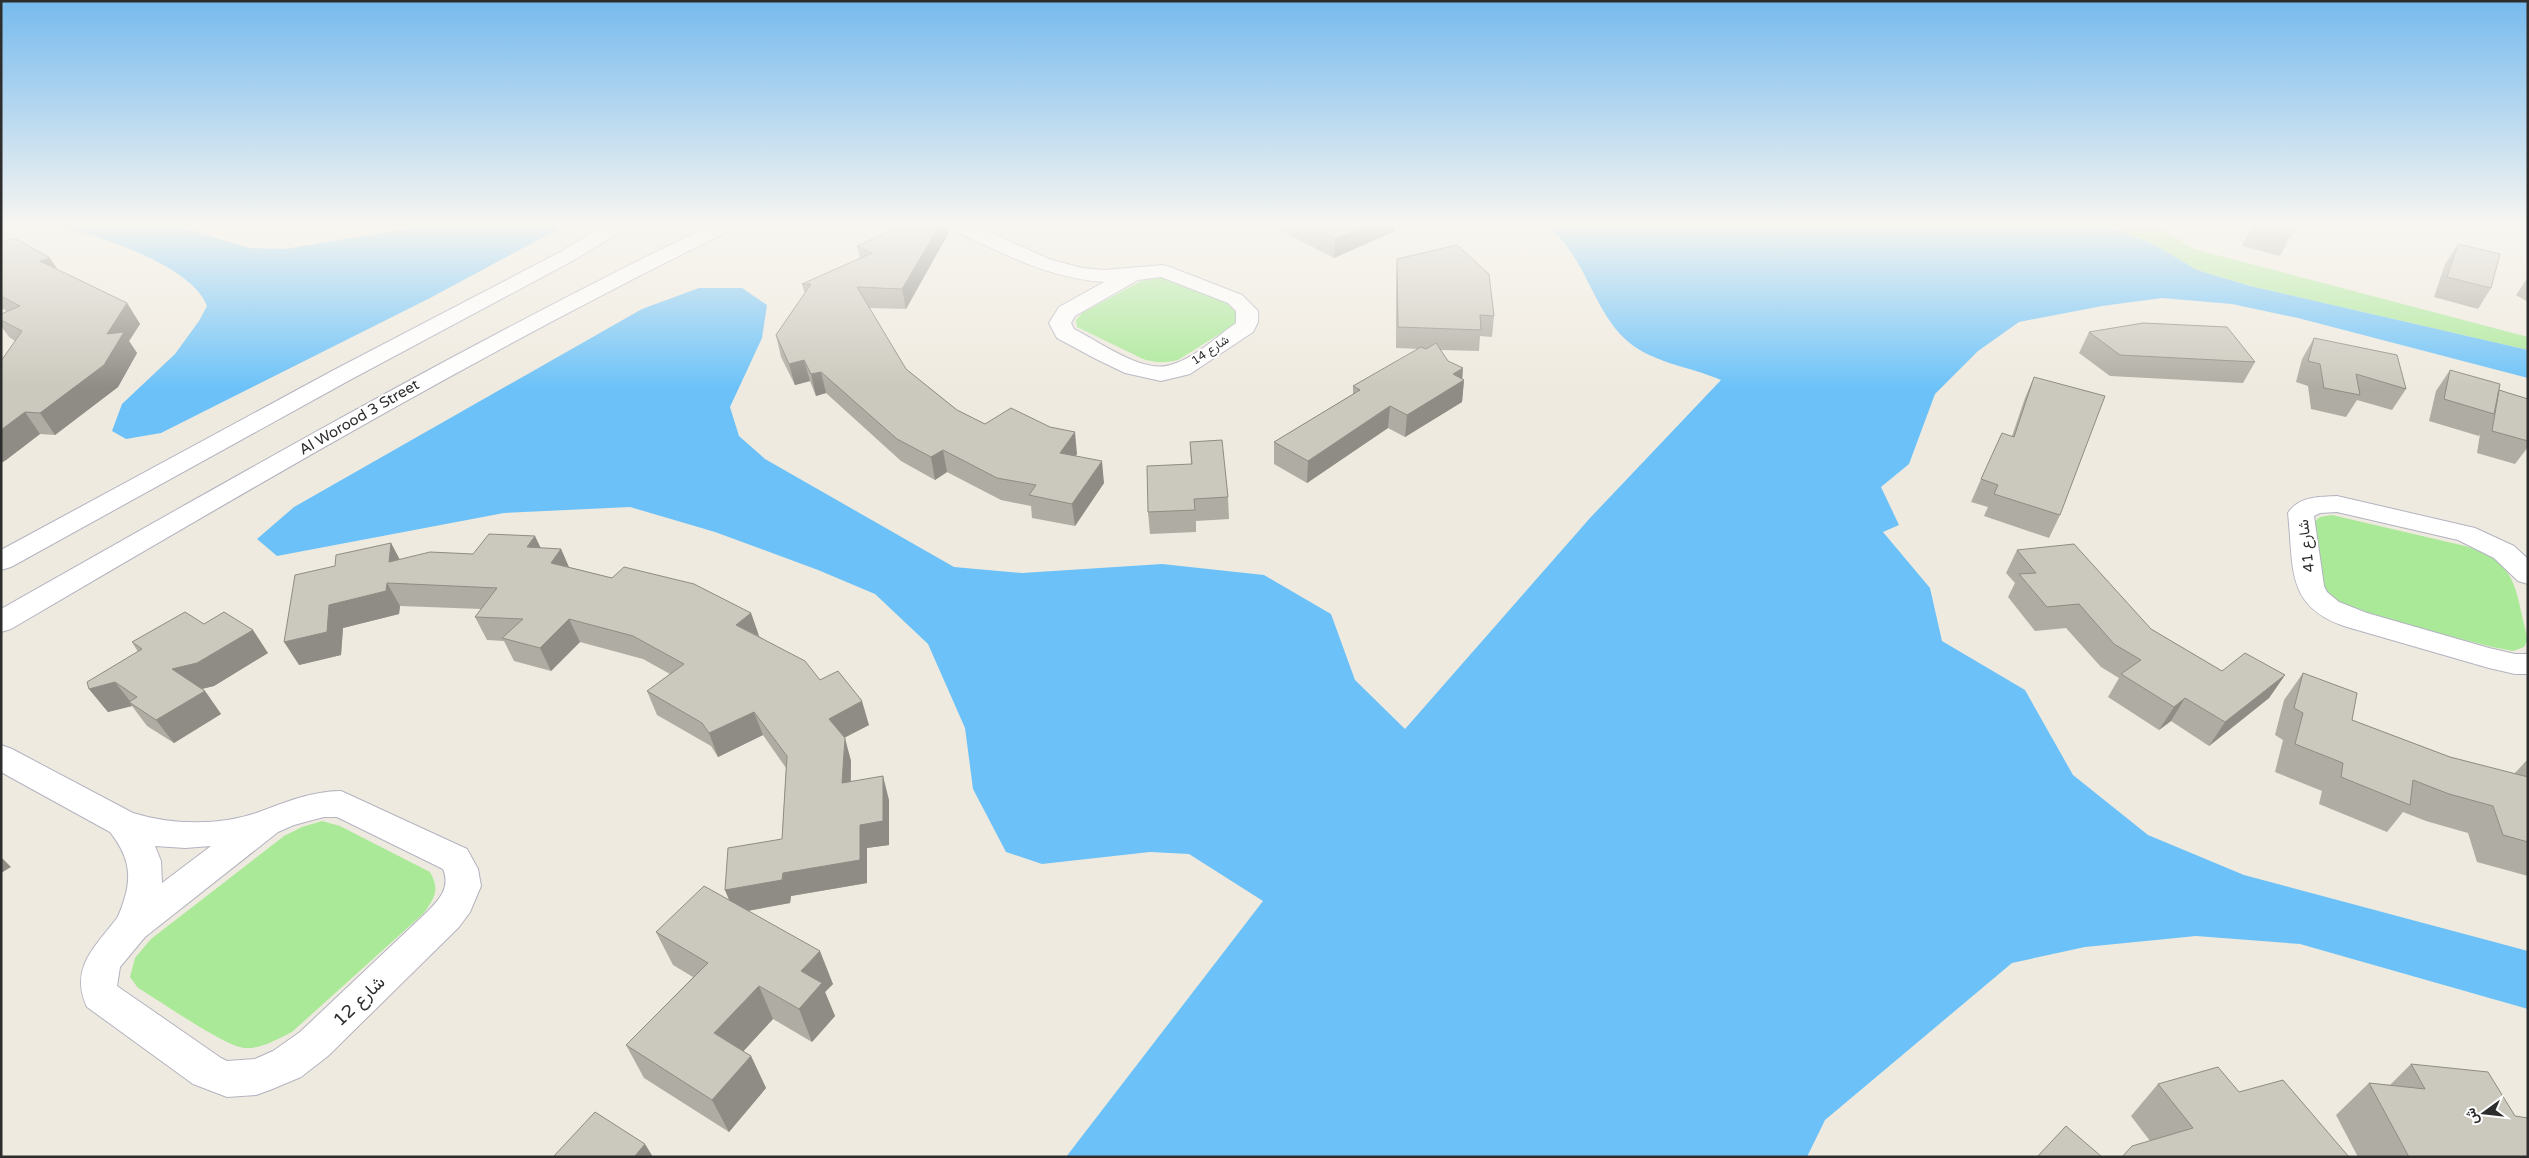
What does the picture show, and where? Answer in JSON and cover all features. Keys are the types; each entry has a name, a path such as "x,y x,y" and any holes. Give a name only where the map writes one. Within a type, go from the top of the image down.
{"street":[{"path":"1,561 340,376 522,280"},
{"name":"Al Worood 3 Street","path":"1,622 417,384 613,280"},
{"name":"شارع 14","path":"1061,280 1068,290 1069,301 1067,312 1060,323 1065,333 1142,372 1152,374 1163,374 1183,369 1245,327 1249,319 1249,312 1244,305 1235,299 1191,280"},
{"name":"شارع 14","path":"1067,312 1123,280"},
{"name":"شارع 41","path":"2528,574 2504,552 2466,534 2337,504 2314,505 2306,508 2301,513 2310,586 2313,595 2324,605 2339,614 2357,620 2489,658 2515,664 2528,664"},
{"name":"شارع 12","path":"1,757 122,823 151,832 185,835 225,832 266,823 305,808 324,804 341,804 455,858 464,871 464,887 456,906 439,924 314,1044 287,1064 256,1077 227,1079 207,1071 100,995 96,982 102,964 115,945 132,926 266,823"},
{"name":"شارع 12","path":"122,823 138,842 146,866 144,894 132,926"}],"green space":[{"path":"1170,280 1234,306 1239,311 1237,323 1178,360 1165,362 1143,359 1077,327 1076,320 1082,313 1141,281"},
{"path":"2230,280 2312,280 2528,337 2528,350"},
{"path":"2332,515 2465,546 2483,553 2496,561 2512,580 2516,592 2528,639 2524,647 2513,651 2492,647 2360,613 2344,606 2330,595 2326,589 2322,581 2318,561 2314,522 2320,517"},
{"path":"322,821 340,826 430,872 435,884 435,893 424,913 292,1032 257,1047 245,1048 223,1040 138,988 130,977 135,958 151,939 284,836 302,827"}],"water":[{"path":"186,280 463,280 161,433 126,439 112,431 122,404 175,354 199,321 207,306 198,292"},
{"path":"1587,280 2230,280 2528,350 2528,378 2298,318 2232,304 2162,298 2102,306 2019,322 1978,351 1935,394 1909,464 1881,487 1899,525 1883,532 1930,588 1942,641 2025,690 2073,775 2148,835 2244,875 2528,951 2528,1009 2300,944 2196,936 2085,947 2012,963 1825,1120 1807,1157 1066,1157 1263,901 1189,854 1150,852 1042,864 1006,852 973,789 965,728 928,644 875,594 818,570 715,532 630,507 504,513 277,556 257,539 294,507 642,309 699,288 742,288 767,305 762,338 730,407 739,436 765,459 954,567 1022,573 1162,564 1264,575 1331,614 1355,680 1405,729 1590,518 1721,380 1658,359 1634,346 1624,338 1603,311"}],"building":[{"path":"1,280 79,280 127,303 107,334 124,332 104,365 40,413 25,412 1,430 1,361 22,331 1,320 1,314 20,306 1,296"},
{"path":"811,280 907,280 902,289 857,287 906,369 957,410 985,424 1011,408 1050,427 1075,432 1060,453 1102,461 1072,504 1029,495 1036,485 997,478 943,450 931,457 897,439 821,372 811,374 804,360 789,364 776,335 811,284 802,284"},
{"path":"1397,280 1490,280 1494,316 1480,315 1481,330 1398,327"},
{"path":"2459,280 2493,280 2491,288"},
{"path":"2143,323 2227,327 2255,362 2120,355 2089,332"},
{"path":"2314,338 2397,355 2406,389 2356,374 2360,395 2324,388 2320,364 2308,361"},
{"path":"1436,343 1448,361 1463,368 1453,374 1464,380 1407,415 1390,406 1308,461 1274,442 1360,390 1353,386 1421,347 1426,349"},
{"path":"2450,370 2500,384 2494,414 2444,399"},
{"path":"2034,377 2105,396 2060,515 1994,494 1998,485 1981,479 2002,433 2014,437"},
{"path":"2499,390 2528,399 2528,441 2492,431"},
{"path":"1222,440 1228,497 1194,499 1195,510 1148,512 1147,466 1192,464 1190,442"},
{"path":"489,534 535,536 527,547 561,549 551,563 612,578 624,567 694,584 751,613 736,625 805,661 820,680 838,671 862,701 829,719 845,738 842,783 883,776 883,821 860,825 860,860 783,873 782,880 725,890 728,848 782,839 787,756 754,712 709,733 702,723 647,691 684,664 633,636 569,619 540,648 502,638 523,619 475,617 497,588 387,583 386,591 329,605 327,632 284,642 295,575 335,566 336,555 391,543 389,562 430,552 473,554"},
{"path":"2074,544 2151,629 2222,671 2245,653 2285,675 2225,722 2185,698 2174,707 2121,674 2141,660 2114,644 2079,604 2047,607 2019,574 2036,573 2017,550"},
{"path":"185,612 204,624 224,612 253,630 197,663 172,669 205,691 156,720 129,702 137,697 115,682 89,689 87,682 142,649 132,642"},
{"path":"2303,673 2357,693 2352,720 2450,757 2528,777 2528,842 2503,835 2493,806 2449,794 2413,780 2410,805 2341,777 2343,763 2295,744 2303,713 2294,708"},
{"path":"704,886 820,951 801,971 822,983 799,1009 759,986 714,1033 751,1056 712,1100 626,1045 708,963 656,932"},
{"path":"2411,1064 2488,1072 2515,1116 2528,1118 2528,1157 2409,1157 2369,1083 2425,1089"},
{"path":"2218,1067 2239,1092 2283,1080 2349,1157 2122,1157 2132,1146 2193,1128 2158,1084"},
{"path":"595,1112 645,1144 634,1157 553,1157"},
{"path":"2066,1126 2102,1157 2037,1157"}]}
